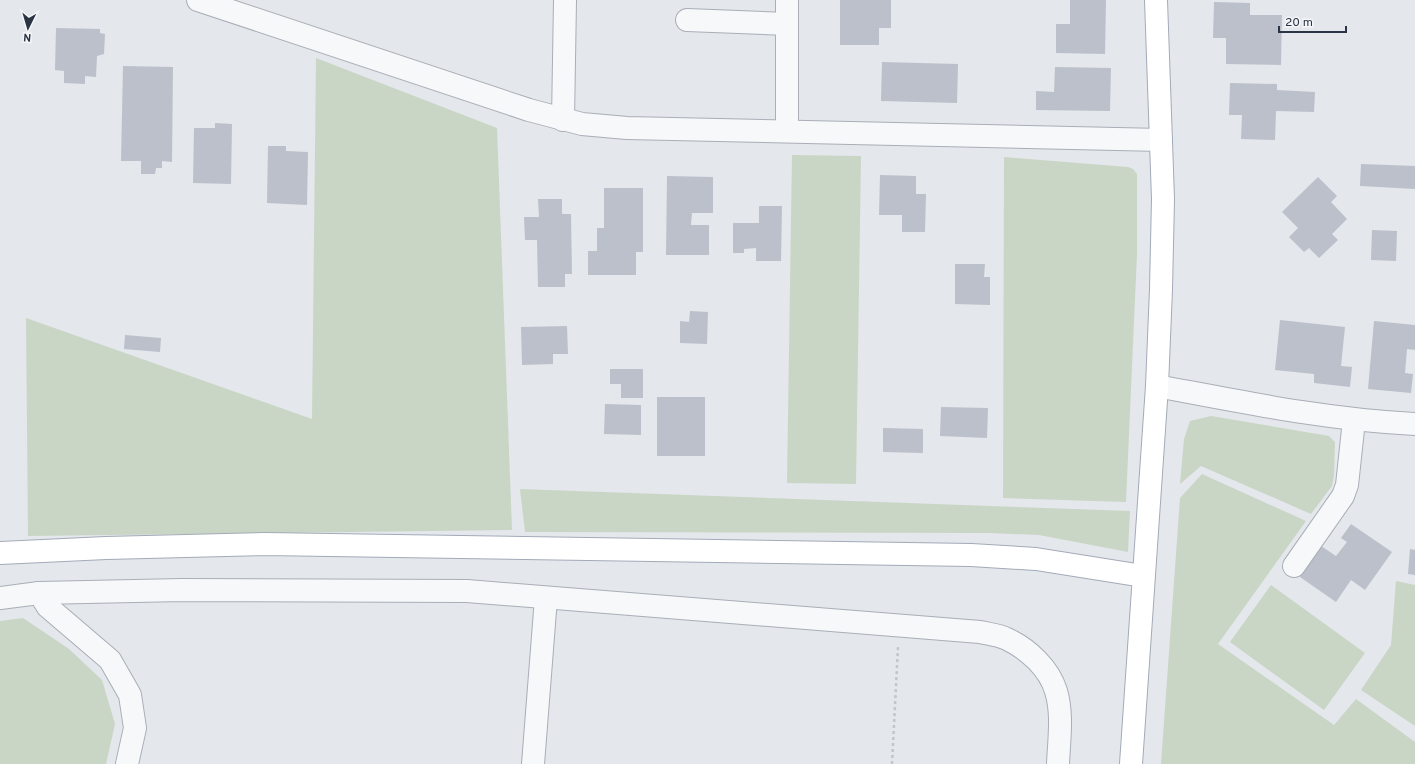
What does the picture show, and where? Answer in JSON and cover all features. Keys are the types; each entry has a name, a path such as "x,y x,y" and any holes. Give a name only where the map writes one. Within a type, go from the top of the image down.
{"main road":[{"path":"1131,764 1157,386 1162,239 1161,140 1156,0"},
{"path":"0,553 106,548 265,544 971,555 1036,559 1143,576"}],"street":[{"path":"198,0 529,110 563,120 589,125 621,128 1161,140"},
{"path":"563,120 565,0"},
{"path":"787,0 787,131"},
{"path":"687,20 787,24"},
{"path":"1157,386 1311,414 1354,420 1415,424"},
{"path":"1294,566 1343,496 1347,485 1354,420"},
{"path":"0,598 39,594 182,590 467,591 980,632 1006,638 1022,648 1047,672 1056,691 1059,714 1058,764"},
{"path":"39,594 48,607 110,660 130,695 135,728 127,764"},
{"path":"533,764 546,598"}],"path":[{"path":"892,764 900,625"}],"green space":[{"path":"316,58 497,128 512,530 28,536 26,318 312,419"},
{"path":"792,155 861,156 856,484 787,483"},
{"path":"1004,157 1128,167 1133,169 1137,174 1137,254 1126,502 1003,498"},
{"path":"1211,416 1329,436 1335,442 1334,475 1332,486 1311,514 1201,466 1180,484 1184,439 1190,421"},
{"path":"1202,474 1306,521 1218,644 1334,725 1356,699 1415,742 1415,764 1161,764 1180,498"},
{"path":"520,489 1130,511 1128,552 1039,535 990,533 525,532"},
{"path":"1396,581 1415,585 1415,726 1361,690 1391,645"},
{"path":"1271,585 1365,653 1324,710 1230,642"},
{"path":"23,618 69,649 102,680 115,724 106,764 0,764 0,621"}],"building":[{"path":"840,0 891,0 891,28 879,28 879,45 840,45"},
{"path":"1070,0 1106,0 1105,54 1056,53 1056,24 1070,24"},
{"path":"1214,2 1250,3 1250,15 1282,15 1281,65 1226,64 1226,38 1213,38"},
{"path":"56,28 100,29 100,33 105,34 104,54 97,56 96,77 85,76 85,84 64,83 64,71 55,70"},
{"path":"882,62 958,64 957,103 881,101"},
{"path":"123,66 173,67 172,162 162,161 162,168 156,168 155,174 141,174 141,161 121,161"},
{"path":"1055,67 1111,68 1110,111 1036,110 1036,91 1054,92"},
{"path":"1230,83 1277,84 1277,90 1315,92 1314,112 1276,111 1275,140 1241,139 1242,115 1229,115"},
{"path":"215,123 232,124 231,184 193,183 194,128 215,128"},
{"path":"268,146 286,146 286,151 308,152 307,205 267,203"},
{"path":"1361,164 1415,166 1415,189 1360,186"},
{"path":"880,175 916,176 916,194 926,194 925,232 902,232 902,215 879,215"},
{"path":"667,176 713,177 713,213 692,213 691,225 709,225 709,255 666,255"},
{"path":"1318,177 1337,196 1331,202 1347,219 1332,234 1338,240 1319,258 1309,248 1304,252 1289,237 1298,228 1282,212"},
{"path":"604,188 643,188 643,252 636,252 636,275 588,275 588,251 597,251 597,228 604,228"},
{"path":"538,199 562,199 562,214 571,214 572,274 565,274 565,287 538,287 537,240 525,240 524,217 539,217"},
{"path":"759,206 782,206 781,261 756,261 756,248 744,249 744,253 733,253 733,223 759,223"},
{"path":"1372,230 1397,231 1396,261 1371,260"},
{"path":"955,264 985,264 984,277 990,277 990,305 955,304"},
{"path":"690,311 708,312 707,344 680,343 680,321 689,322"},
{"path":"1280,320 1345,327 1341,366 1352,367 1350,387 1314,383 1314,374 1275,370"},
{"path":"1374,321 1415,325 1415,350 1407,349 1405,373 1413,374 1411,393 1368,389"},
{"path":"567,326 568,354 553,354 553,364 522,365 521,327"},
{"path":"125,335 161,338 160,352 124,349"},
{"path":"610,369 643,369 643,398 621,398 621,384 610,384"},
{"path":"657,397 705,397 705,456 657,456"},
{"path":"605,404 641,405 641,435 604,434"},
{"path":"941,407 988,408 987,438 940,436"},
{"path":"883,428 923,429 923,453 883,452"},
{"path":"1351,524 1392,552 1365,590 1351,580 1336,602 1300,577 1321,546 1336,556 1347,542 1341,538"},
{"path":"1410,549 1415,550 1415,575 1408,574"}]}
